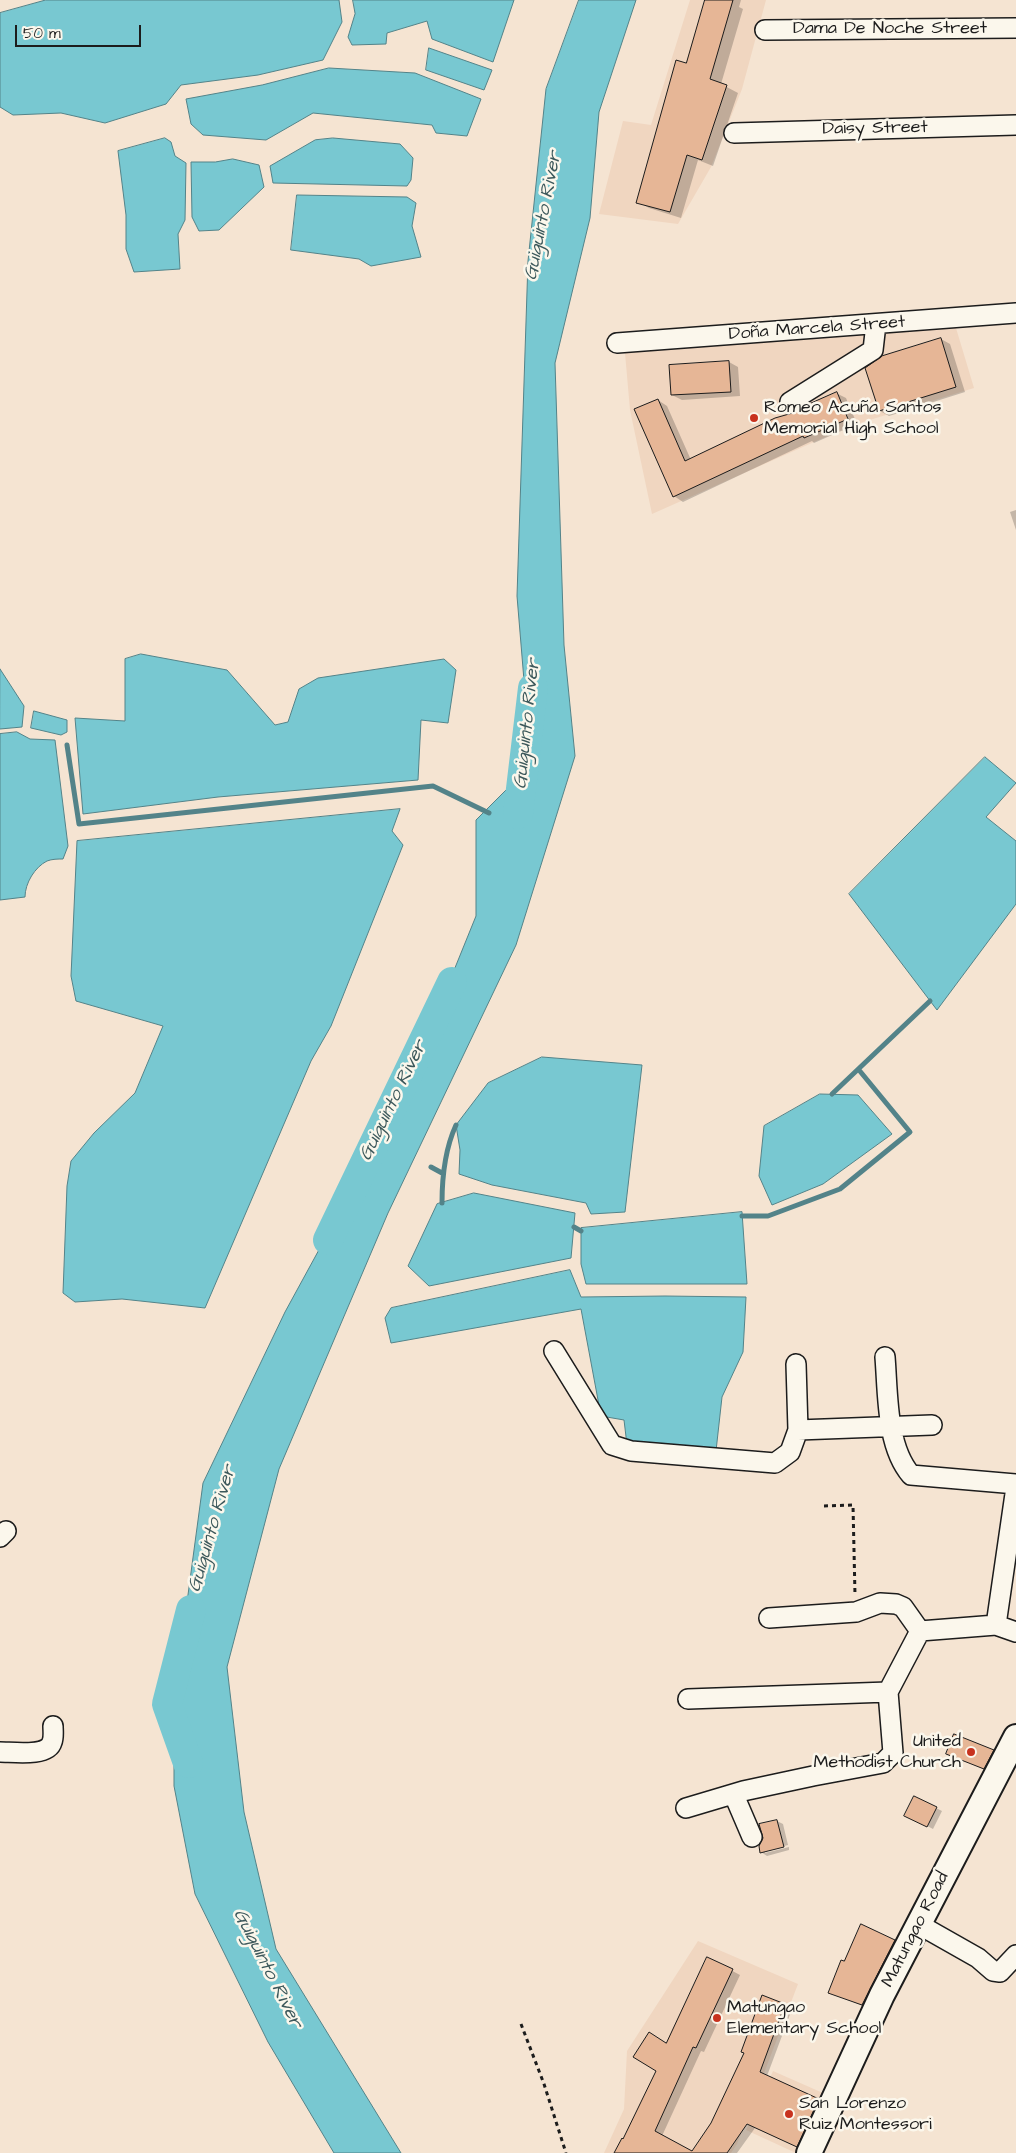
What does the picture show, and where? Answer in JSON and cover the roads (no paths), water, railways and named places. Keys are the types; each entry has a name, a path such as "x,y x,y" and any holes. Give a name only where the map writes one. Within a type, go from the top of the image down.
{"main road":[{"name":"Matungao Road","path":"809,2153 882,1995 1016,1737"}],"street":[{"name":"Dama De Noche Street","path":"765,30 1016,28"},
{"name":"Daisy Street","path":"734,132 1016,125"},
{"name":"Doña Marcela Street","path":"617,343 1016,313"},
{"path":"790,402 873,350 876,324"},
{"path":"554,1351 612,1445 631,1452 775,1463 790,1452 798,1430 796,1364"},
{"path":"885,1357 890,1428 904,1468 911,1475 1016,1485 996,1625"},
{"path":"798,1430 932,1425"},
{"path":"769,1618 856,1612 880,1603 896,1604 903,1607 920,1631"},
{"path":"920,1631 996,1625 1016,1632"},
{"path":"686,1808 813,1776 883,1764 893,1753 888,1692 920,1631"},
{"path":"688,1699 888,1692"},
{"path":"0,1752 38,1752 47,1750 52,1743 53,1726"},
{"path":"734,1795 752,1837"},
{"path":"918,1924 978,1958 993,1971 1000,1972 1016,1955"}],"water":[{"path":"46,0 339,0 342,22 323,60 258,75 181,85 166,104 105,123 61,113 13,115 0,107 0,13"},
{"path":"353,0 514,0 493,62 432,39 427,21 387,33 386,44 352,45 348,37 355,14"},
{"path":"579,0 636,0 599,112 590,218 555,363 564,645 575,756 516,945 388,1213 279,1469 227,1667 244,1812 276,1949 401,2153 334,2153 268,2042 195,1894 174,1786 174,1699 203,1483 285,1312 403,1096 476,916 476,820 531,765 517,596 528,261 546,89"},
{"path":"429,48 492,70 484,90 426,70"},
{"path":"329,68 415,73 481,99 467,136 436,133 432,125 313,113 266,140 203,135 191,124 186,99 262,85"},
{"path":"165,138 171,142 175,156 186,163 185,220 178,234 180,269 134,272 126,249 126,215 118,151"},
{"path":"333,138 400,144 413,158 411,180 407,186 273,183 270,166 315,140"},
{"path":"233,159 259,165 264,187 219,230 199,231 192,217 191,162 215,162"},
{"path":"297,195 407,197 416,203 412,226 421,257 371,266 359,259 291,250"},
{"path":"141,654 227,670 275,725 288,722 299,689 318,678 444,659 456,670 448,723 421,720 418,780 218,797 83,814 75,718 125,721 125,659"},
{"path":"0,669 24,706 22,727 0,729"},
{"path":"34,711 67,720 67,732 61,735 31,728"},
{"path":"17,732 30,739 55,740 68,846 63,859 47,861 35,871 27,886 25,897 0,900 0,734"},
{"path":"985,757 1016,783 986,817 1016,841 1016,904 937,1010 849,894"},
{"path":"400,809 392,831 403,845 331,1026 311,1061 205,1308 122,1299 75,1302 63,1293 67,1186 71,1161 94,1133 135,1093 163,1026 76,1001 71,976 77,841"},
{"path":"542,1057 642,1065 625,1212 591,1214 586,1203 492,1185 459,1174 460,1150 456,1125 488,1083"},
{"path":"820,1094 858,1095 892,1134 823,1184 772,1205 759,1176 764,1126"},
{"path":"474,1193 575,1213 571,1258 429,1286 408,1266 437,1204"},
{"path":"742,1212 747,1284 586,1284 581,1264 581,1228"},
{"path":"570,1270 581,1297 746,1297 743,1352 722,1397 716,1451 627,1445 624,1420 601,1416 581,1309 391,1343 385,1318 391,1308"}],"waterway":[{"name":"Guiguinto River","path":"518,814 533,688"},
{"path":"67,745 79,824 433,786 489,813"},
{"name":"Guiguinto River","path":"328,1240 452,982"},
{"path":"832,1094 930,1001"},
{"path":"742,1216 768,1216 840,1189 910,1132 859,1070"},
{"path":"442,1203 445,1163 456,1125"},
{"path":"431,1167 442,1173"},
{"path":"574,1227 581,1231"},
{"name":"Guiguinto River","path":"188,1763 167,1704 191,1610"}],"place":[{"name":"Romeo Acuña Santos Memorial High School","path":"754,418"},
{"name":"United Methodist Church","path":"971,1752"},
{"name":"Matungao Elementary School","path":"717,2018"},
{"name":"San Lorenzo Ruiz Montessori","path":"789,2114"}]}
